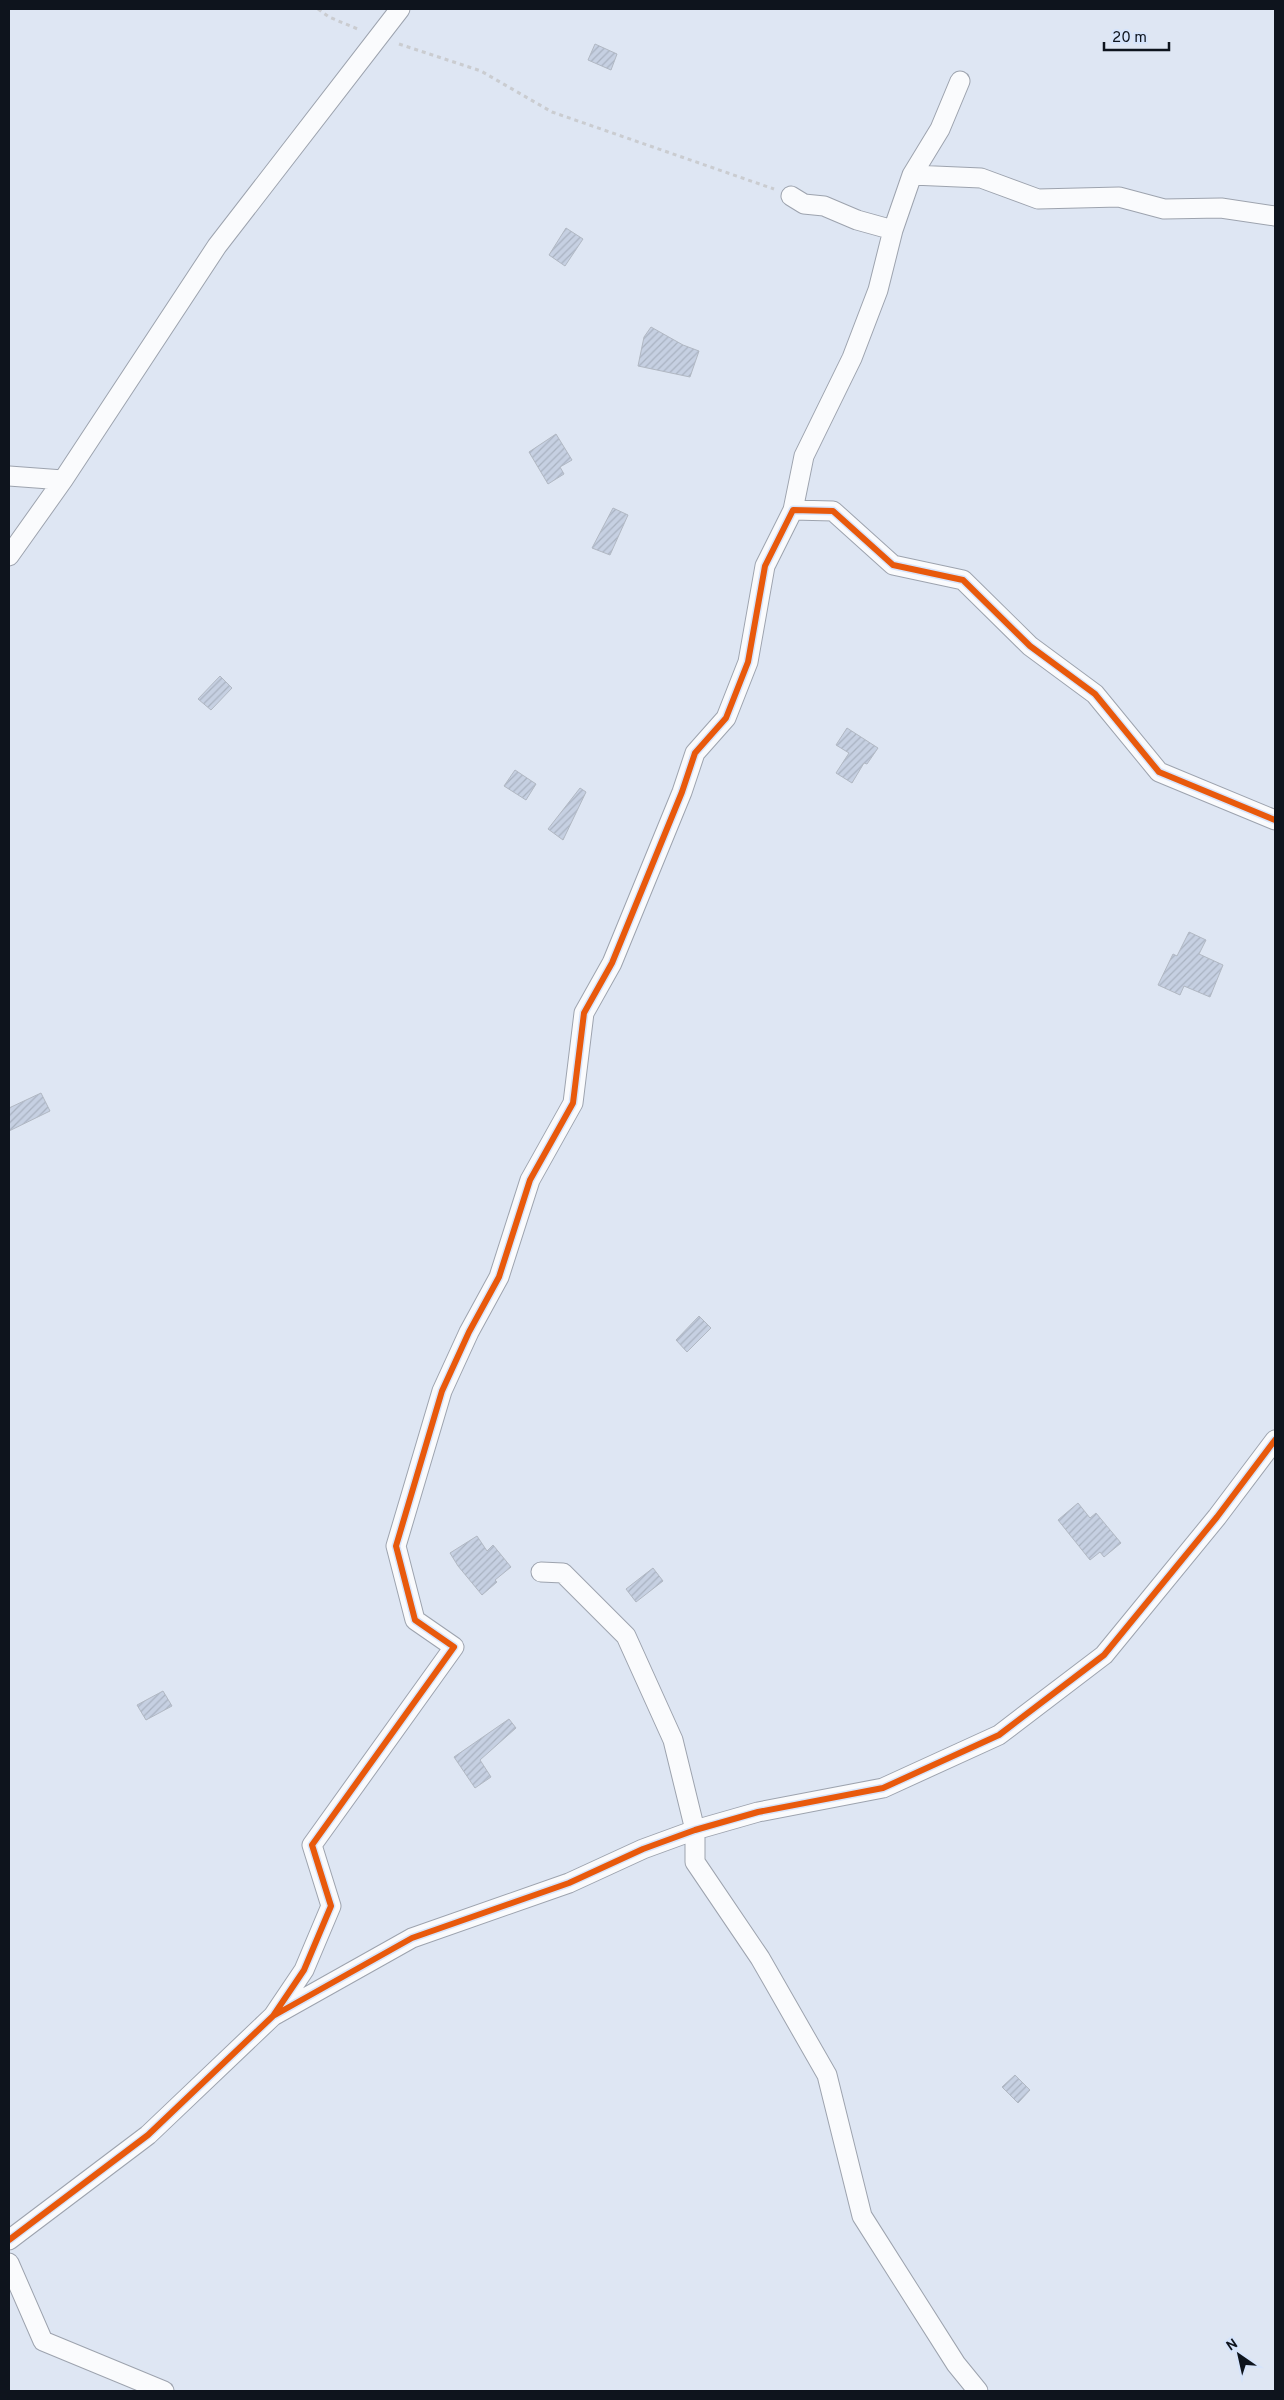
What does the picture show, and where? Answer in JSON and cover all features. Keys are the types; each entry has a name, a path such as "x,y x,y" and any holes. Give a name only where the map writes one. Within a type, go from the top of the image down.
{"street":[{"path":"9,556 63,480 217,246 400,9"},
{"path":"9,2240 148,2135 273,2016 304,1970 331,1906 312,1845 454,1647 415,1620 396,1546 442,1391 469,1332 499,1277 530,1180 573,1104 584,1013 612,963 682,792 695,753 726,718 730,710 748,662 765,566 793,510 804,456 852,358 878,290 893,230 912,174 940,129 960,81"},
{"path":"912,174 981,178 1038,199 1118,197 1164,209 1221,208 1275,216"},
{"path":"791,196 804,204 824,206 857,220 893,230"},
{"path":"9,476 63,480"},
{"path":"793,510 833,511 892,565 962,580 1030,646 1095,694 1159,772 1275,820"},
{"path":"273,2016 412,1938 569,1883 643,1849 695,1830 758,1812 883,1788 999,1735 1104,1655 1217,1517 1275,1440"},
{"path":"541,1572 563,1573 626,1636 672,1740 695,1830 695,1862 760,1958 827,2075 862,2216 956,2364 978,2391"},
{"path":"9,2262 43,2341 164,2391"}],"path":[{"path":"318,9 330,17 378,37 481,71 552,112 791,196"}],"building":[{"path":"595,44 617,54 611,70 588,60"},
{"path":"566,228 583,239 565,266 549,255"},
{"path":"651,327 683,345 699,351 690,377 638,366 644,337"},
{"path":"556,434 572,460 560,467 564,474 548,484 529,452"},
{"path":"613,508 628,515 610,555 592,548"},
{"path":"220,676 232,688 211,710 198,699"},
{"path":"847,728 878,748 867,764 864,763 852,783 836,773 849,753 836,745"},
{"path":"515,770 536,784 526,800 504,786"},
{"path":"580,788 586,792 563,840 548,829"},
{"path":"1189,932 1206,940 1199,954 1223,965 1210,997 1184,986 1180,995 1158,985 1173,954 1177,956"},
{"path":"41,1093 50,1111 9,1131 9,1108"},
{"path":"699,1316 711,1328 687,1352 676,1340"},
{"path":"1078,1503 1090,1518 1096,1513 1121,1543 1104,1557 1100,1552 1090,1560 1058,1520"},
{"path":"477,1536 487,1551 493,1545 511,1567 495,1580 497,1582 482,1595 458,1566 450,1553"},
{"path":"653,1568 663,1581 636,1602 626,1589"},
{"path":"163,1691 172,1706 146,1720 137,1705"},
{"path":"509,1719 516,1728 480,1760 491,1777 475,1788 454,1757"},
{"path":"1015,2075 1030,2090 1018,2103 1002,2087"}],"cycle path":[{"path":"273,2016 304,1970 331,1906 312,1845 454,1647 415,1620 396,1546 442,1391 469,1332 499,1277 530,1180 573,1103 584,1013 612,963 682,792 695,753 726,718 748,662 765,566 793,510 833,511 893,565 963,580 1030,646 1095,694 1159,772 1275,820"},
{"path":"9,2240 148,2135 273,2016 412,1938 569,1883 643,1849 695,1830 758,1812 883,1788 999,1735 1104,1655 1217,1517 1275,1440"}]}
